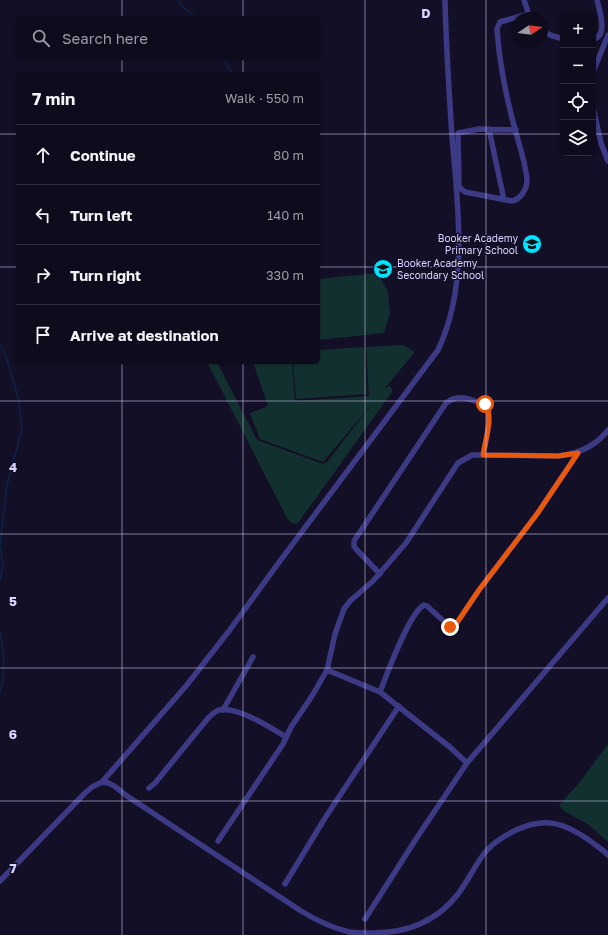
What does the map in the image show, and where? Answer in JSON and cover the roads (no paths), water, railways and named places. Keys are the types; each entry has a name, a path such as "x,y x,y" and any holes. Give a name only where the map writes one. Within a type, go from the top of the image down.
{"street":[{"path":"102,782 186,686 229,631 340,480 426,367 438,350 444,337 449,321 456,286 458,250 457,198 448,89 445,0"},
{"path":"524,0 528,12"},
{"path":"596,38 602,34 604,29 597,0"},
{"path":"512,20 500,22 497,29 503,79 516,130 527,180 524,190 517,200 504,200 465,192 460,187 459,132 473,129 516,130"},
{"path":"548,34 560,38"},
{"path":"596,65 608,35"},
{"path":"596,120 601,143 608,161"},
{"path":"489,129 504,200"},
{"path":"380,574 357,550 354,546 354,541 446,403 459,397 485,404 488,408 490,419 483,455"},
{"path":"218,841 283,744 286,736 327,670 335,634 344,609 350,601 380,574 406,543 454,467 464,459 472,456 558,456 578,453 594,444 608,430"},
{"path":"380,692 408,627 420,608 424,605 427,606 450,627 454,626 479,590 537,514 578,453"},
{"path":"365,919 416,838 467,763 608,598"},
{"path":"223,710 253,657"},
{"path":"327,670 380,692 451,748 467,763"},
{"path":"285,884 325,818 399,706"},
{"path":"149,788 155,783 209,718 218,710 248,716 286,736"},
{"path":"0,881 85,793 96,784 102,782 113,785 127,796 301,911 324,923 350,932 380,933 401,930 421,924 432,918 440,913 458,895 480,859 492,845 512,832 534,824 545,822 561,824 584,837 608,855"}],"waterway":[{"path":"178,0 181,5 194,16"},
{"path":"224,60 231,72"},
{"path":"0,344 6,356 19,401 22,429 7,485 0,545"},
{"path":"0,546 3,566 0,579"},
{"path":"0,632 4,662 0,692"}],"place":[{"name":"Booker Academy Primary School","path":"532,244"},
{"name":"Booker Academy Secondary School","path":"383,269"}]}
